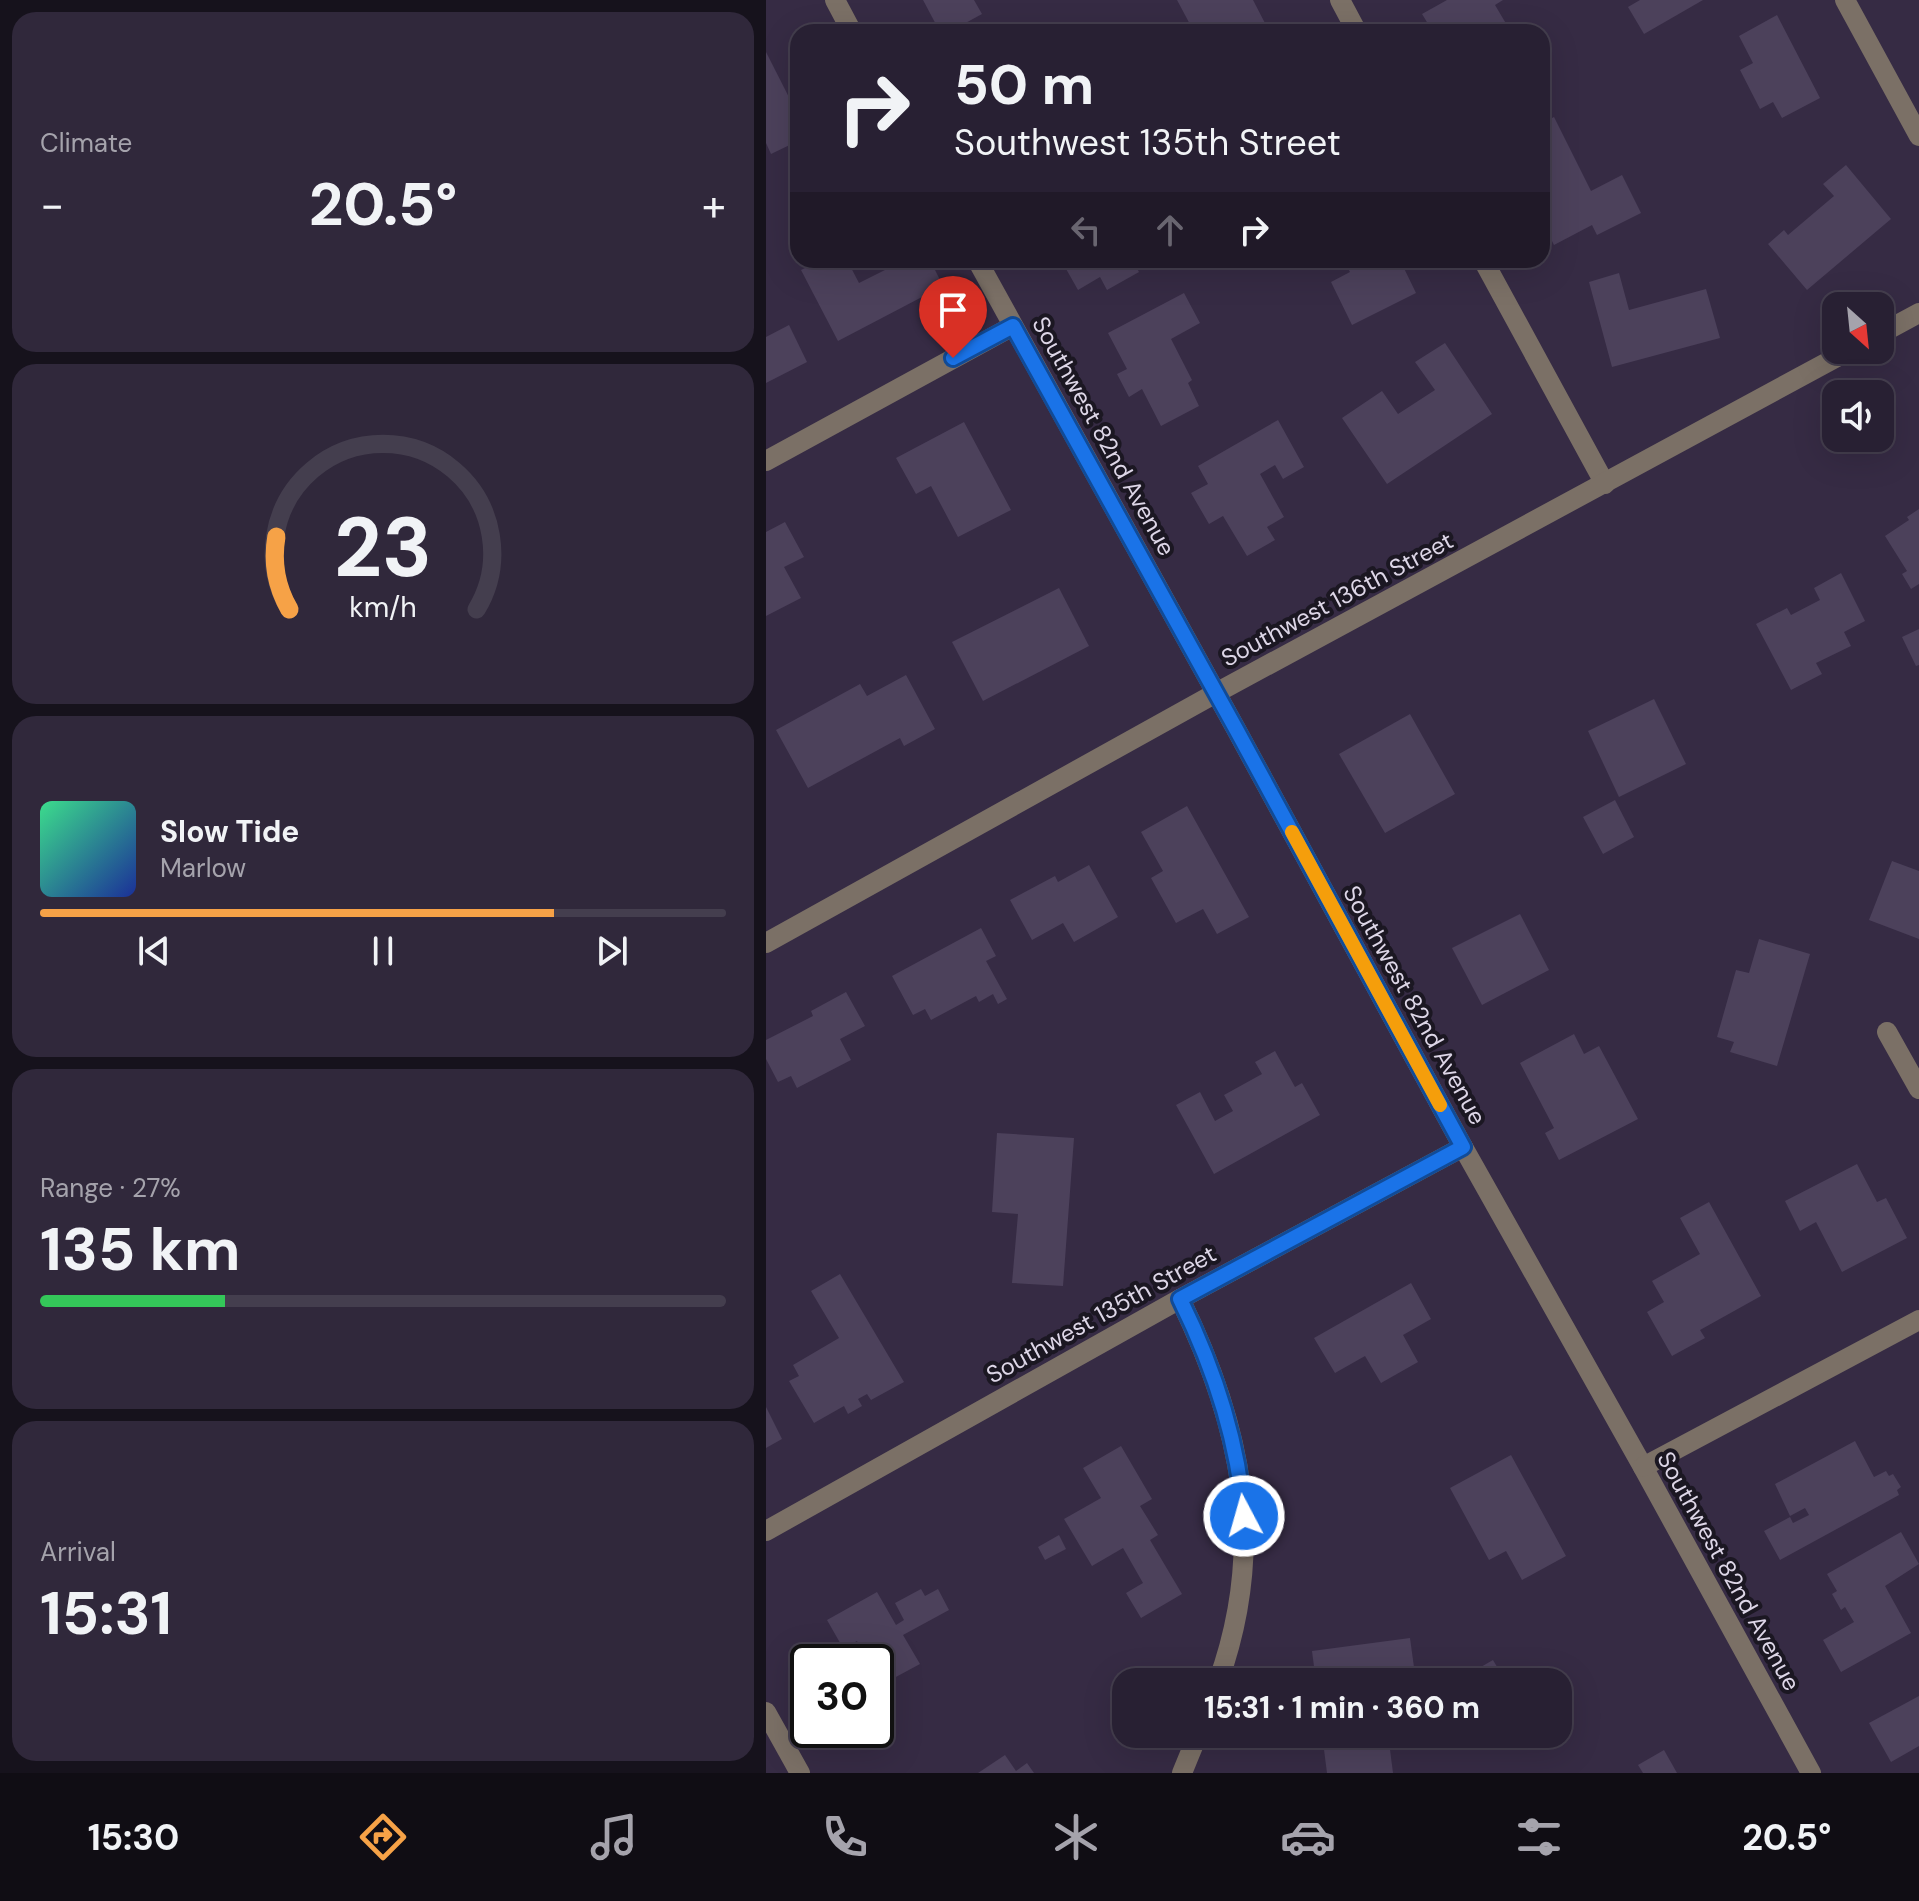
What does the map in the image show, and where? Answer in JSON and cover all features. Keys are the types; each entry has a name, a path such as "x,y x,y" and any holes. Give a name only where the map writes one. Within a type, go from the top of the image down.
{"street":[{"path":"835,0 848,24"},
{"path":"1340,0 1353,24"},
{"path":"1845,0 1919,136"},
{"name":"Southwest 82nd Avenue","path":"981,268 1463,1147 1811,1773"},
{"path":"1487,268 1605,484"},
{"path":"1894,326 1919,313"},
{"path":"766,461 1013,326"},
{"name":"Southwest 136th Street","path":"766,943 1216,693 1824,364"},
{"path":"1887,1032 1919,1089"},
{"name":"Southwest 135th Street","path":"766,1531 1180,1299 1463,1147"},
{"path":"1180,1299 1196,1331 1221,1399 1242,1488 1244,1546 1241,1592 1222,1668"},
{"path":"1643,1467 1919,1320"},
{"path":"766,1712 800,1773"},
{"path":"1182,1773 1192,1748"}],"building":[{"path":"923,0 974,0 982,14 964,24 936,24"},
{"path":"1177,0 1253,0 1265,24 1190,24"},
{"path":"1447,0 1503,0 1495,5 1506,24 1428,24 1422,14"},
{"path":"1640,0 1703,0 1644,34 1628,7"},
{"path":"1777,15 1820,98 1782,118 1773,102 1760,109 1740,70 1753,63 1739,36"},
{"path":"766,52 790,99 790,145 771,154 766,143"},
{"path":"1554,117 1591,191 1622,175 1641,213 1597,235 1592,225 1554,245 1550,237 1550,119"},
{"path":"1846,165 1891,219 1807,290 1768,244 1784,230 1788,235 1834,196 1823,184"},
{"path":"851,268 859,283 889,268 934,268 943,286 838,341 801,270"},
{"path":"1066,268 1137,268 1139,272 1107,290 1100,277 1078,290"},
{"path":"1348,268 1404,268 1416,293 1352,325 1331,282 1350,272"},
{"path":"1619,273 1629,310 1706,289 1720,338 1612,367 1589,282"},
{"path":"1184,293 1200,323 1171,339 1192,380 1188,383 1199,406 1161,426 1142,389 1129,397 1117,374 1127,369 1108,333"},
{"path":"789,325 807,362 766,383 766,337"},
{"path":"1445,343 1492,414 1387,484 1342,418 1382,391 1398,414 1435,390 1415,362"},
{"path":"1278,420 1304,467 1283,479 1275,465 1260,474 1284,517 1267,527 1275,540 1247,556 1223,516 1209,524 1191,493 1208,484 1198,466"},
{"path":"964,422 1011,510 958,537 931,486 916,494 896,458"},
{"path":"1919,509 1919,584 1911,589 1902,574 1907,571 1885,536"},
{"path":"785,522 804,557 784,567 801,598 766,616 766,532"},
{"path":"1841,573 1865,621 1844,632 1851,646 1816,663 1822,674 1791,690 1756,624 1787,608 1791,615 1820,600 1814,588"},
{"path":"1059,588 1089,646 983,701 952,642"},
{"path":"1919,629 1919,665 1916,666 1902,637"},
{"path":"906,675 935,729 904,746 900,738 808,788 776,730 860,684 867,696"},
{"path":"1654,699 1686,764 1619,797 1588,731"},
{"path":"1410,714 1455,794 1385,833 1339,754"},
{"path":"1615,800 1634,837 1603,854 1583,817"},
{"path":"1187,806 1249,917 1217,934 1203,909 1176,923 1151,878 1163,871 1141,832"},
{"path":"1892,861 1919,871 1919,939 1869,920"},
{"path":"1089,865 1118,917 1074,942 1063,923 1032,940 1010,900 1055,876 1058,882"},
{"path":"1520,914 1549,970 1482,1005 1452,948"},
{"path":"981,928 996,956 986,961 1007,999 998,1004 993,994 979,1002 976,996 931,1020 925,1009 913,1015 892,976"},
{"path":"1759,939 1810,954 1777,1066 1730,1052 1734,1042 1717,1037 1736,970 1749,973"},
{"path":"846,992 865,1026 840,1039 851,1060 797,1088 791,1076 778,1082 766,1059 766,1040 813,1016 811,1011"},
{"path":"1574,1034 1584,1054 1599,1046 1638,1119 1559,1160 1545,1133 1554,1128 1520,1063"},
{"path":"1275,1051 1295,1087 1302,1083 1320,1115 1214,1174 1176,1105 1200,1092 1215,1121 1233,1111 1224,1095 1262,1074 1255,1062"},
{"path":"997,1133 1074,1138 1063,1286 1012,1283 1018,1214 992,1212"},
{"path":"1857,1164 1877,1202 1886,1198 1907,1238 1842,1272 1816,1222 1800,1231 1785,1201"},
{"path":"1709,1202 1761,1296 1700,1330 1705,1338 1672,1356 1647,1312 1664,1302 1652,1281 1700,1254 1680,1218"},
{"path":"840,1274 904,1382 871,1400 867,1394 858,1399 862,1406 848,1414 844,1406 814,1423 789,1381 799,1376 793,1365 839,1338 811,1291"},
{"path":"1411,1283 1431,1319 1403,1335 1418,1362 1381,1383 1365,1356 1335,1373 1314,1338"},
{"path":"766,1407 782,1439 766,1448"},
{"path":"1855,1441 1874,1477 1886,1471 1889,1476 1893,1474 1901,1487 1897,1490 1899,1495 1780,1560 1764,1531 1790,1517 1793,1523 1809,1515 1805,1508 1790,1516 1775,1484"},
{"path":"1121,1446 1152,1499 1140,1506 1158,1535 1150,1540 1182,1594 1141,1618 1126,1593 1143,1583 1123,1548 1092,1566 1064,1519 1101,1498 1083,1468"},
{"path":"1511,1455 1566,1556 1522,1580 1506,1551 1489,1560 1450,1488"},
{"path":"1901,1532 1919,1564 1885,1586 1911,1633 1841,1672 1823,1640 1854,1622 1845,1607 1841,1610 1832,1594 1837,1591 1827,1574"},
{"path":"1059,1535 1066,1549 1045,1560 1038,1547"},
{"path":"921,1589 925,1596 938,1589 949,1610 903,1635 920,1664 894,1678 894,1644 859,1644 857,1641 841,1644 827,1620 877,1592 896,1625 904,1620 895,1603"},
{"path":"1410,1638 1414,1668 1314,1668 1312,1651"},
{"path":"1493,1660 1498,1668 1479,1668"},
{"path":"1919,1696 1919,1746 1891,1762 1869,1723"},
{"path":"1324,1748 1390,1748 1393,1773 1327,1773"},
{"path":"1664,1750 1677,1773 1643,1773 1638,1765"},
{"path":"1005,1755 1016,1771 1027,1763 1034,1773 978,1773"}],"slow traffic":[{"path":"1292,832 1440,1105"}],"route":[{"path":"953,358 1013,326 1463,1147 1180,1299 1213,1374 1232,1435 1244,1516"}]}
